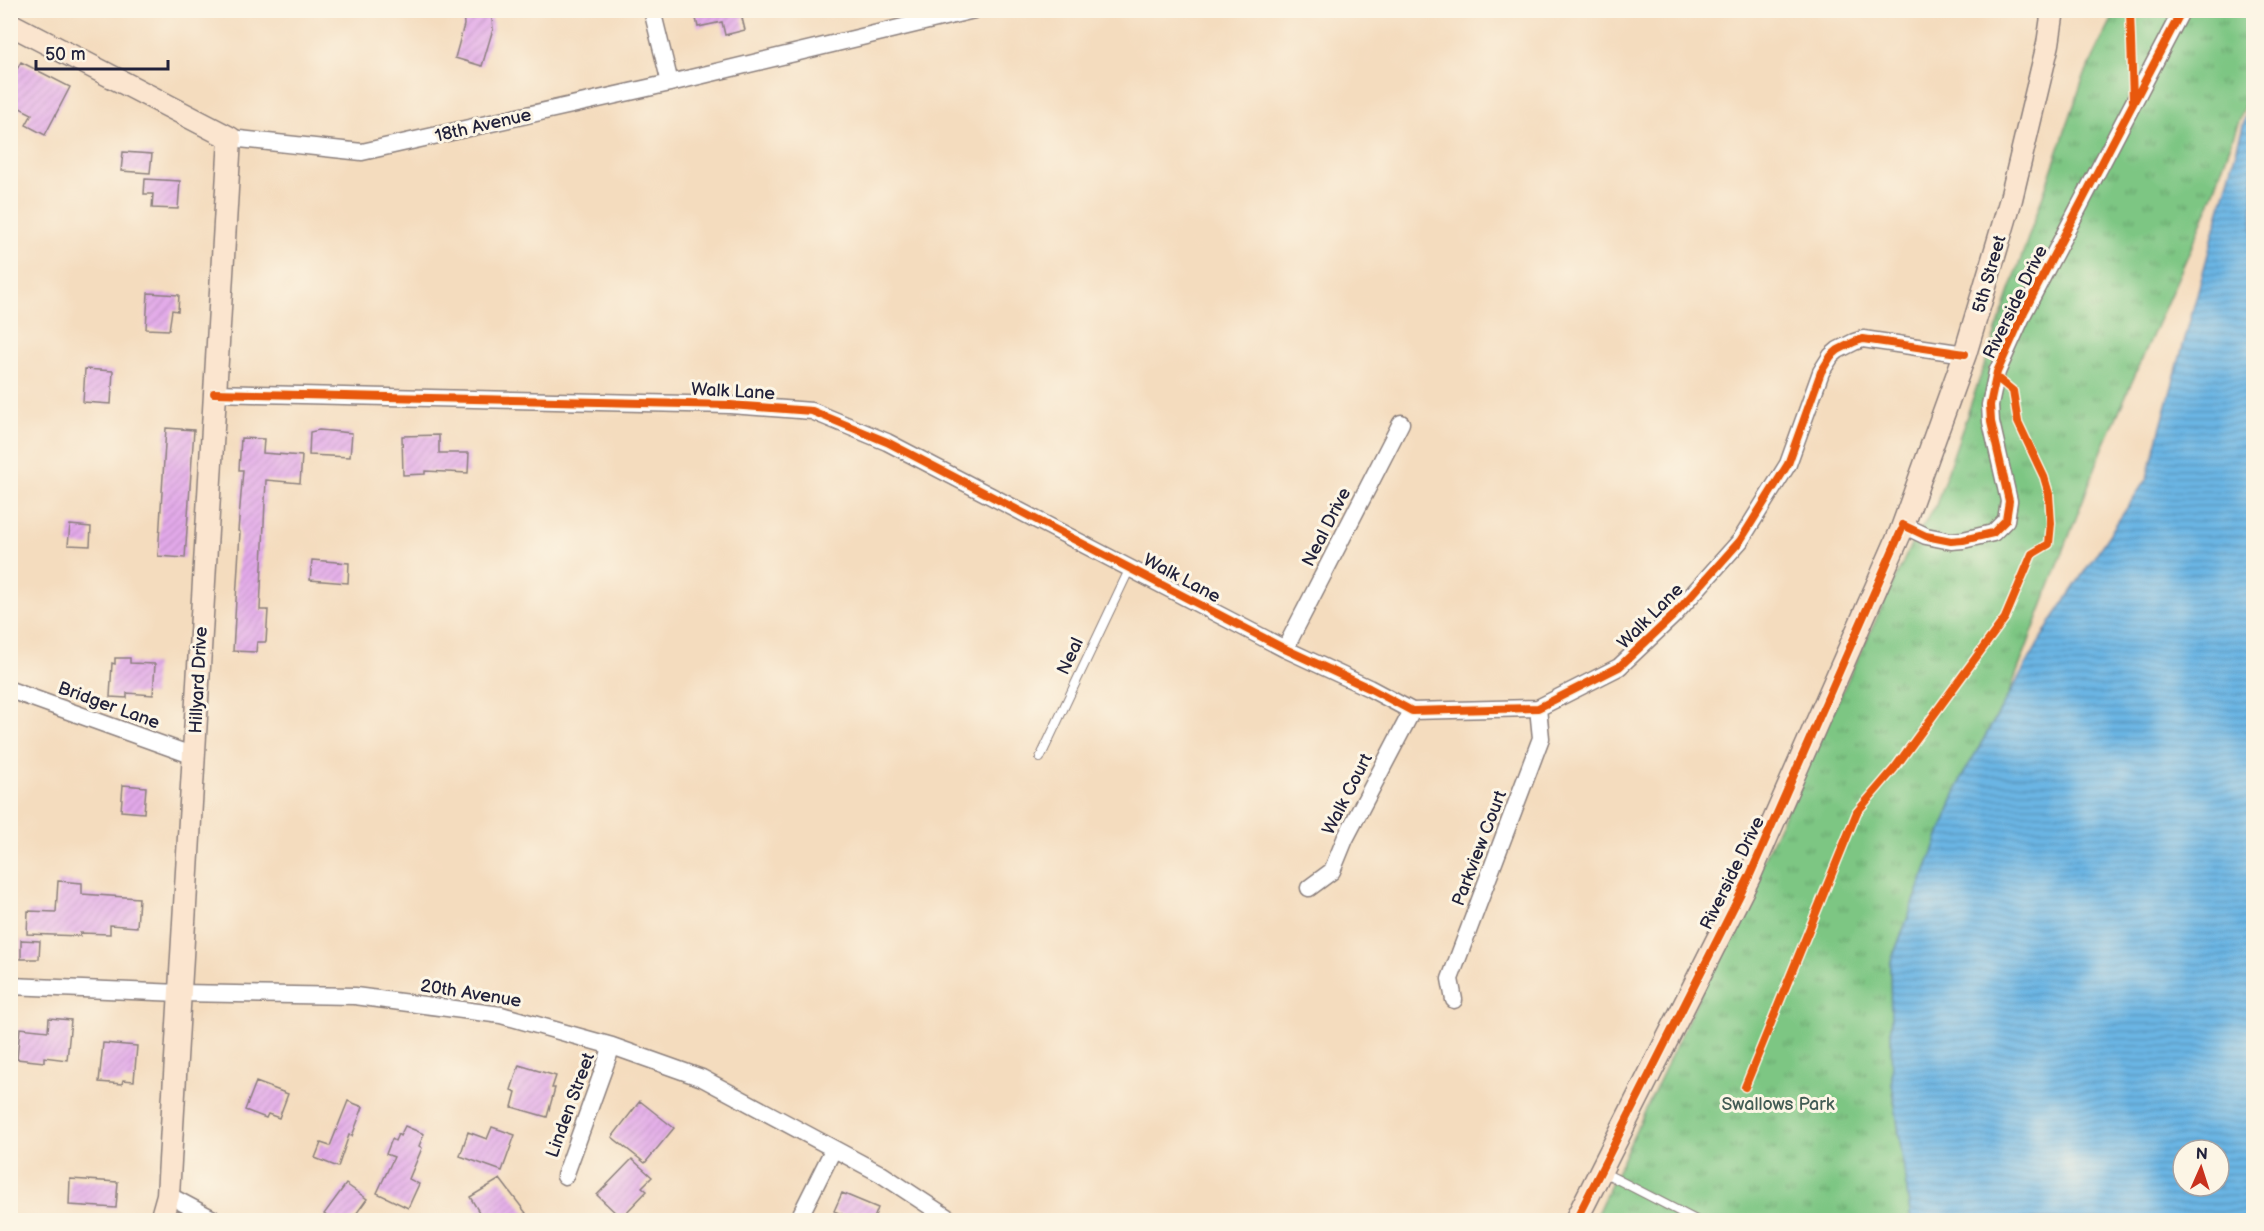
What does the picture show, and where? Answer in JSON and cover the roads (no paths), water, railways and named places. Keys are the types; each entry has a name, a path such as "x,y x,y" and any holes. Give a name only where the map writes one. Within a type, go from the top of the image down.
{"street":[{"path":"652,10 670,83"},
{"name":"18th Avenue","path":"10,24 230,138 362,152 670,83 974,10"},
{"name":"5th Street","path":"1902,528 1965,354 2011,199 2048,44 2053,10"},
{"name":"Riverside Drive","path":"1576,1221 1750,875 1902,528 1951,541 1993,533 2006,520 2009,501 1991,422 1991,396 1997,372 2024,312 2182,10"},
{"name":"Hillyard Drive","path":"161,1221 168,1195 230,138"},
{"name":"Walk Lane","path":"214,393 730,405 812,411 887,442 1285,649 1369,688 1412,711 1538,708 1619,667 1674,615 1740,541 1788,464 1821,372 1831,356 1846,345 1863,339 1965,354"},
{"name":"Neal Drive","path":"1285,649 1401,423"},
{"name":"Bridger Lane","path":"10,690 194,756"},
{"name":"Parkview Court","path":"1454,1000 1450,979 1541,738 1538,708"},
{"name":"Walk Court","path":"1310,888 1332,871 1345,839 1412,711"},
{"name":"20th Avenue","path":"10,986 180,993 355,996 501,1015 612,1046 702,1078 881,1174 951,1221"},
{"name":"Linden Street","path":"565,1176 612,1046"},
{"path":"798,1221 833,1150"},
{"path":"168,1195 215,1221"}],"lane":[{"name":"Neal","path":"1040,758 1130,568"},
{"path":"1600,1171 1696,1221"}],"water":[{"path":"2253,89 2253,1220 1911,1220 1892,1083 1890,964 1962,777 2052,620 2147,478"}],"park label":[{"name":"Swallows Park","path":"1778,1104"}]}
